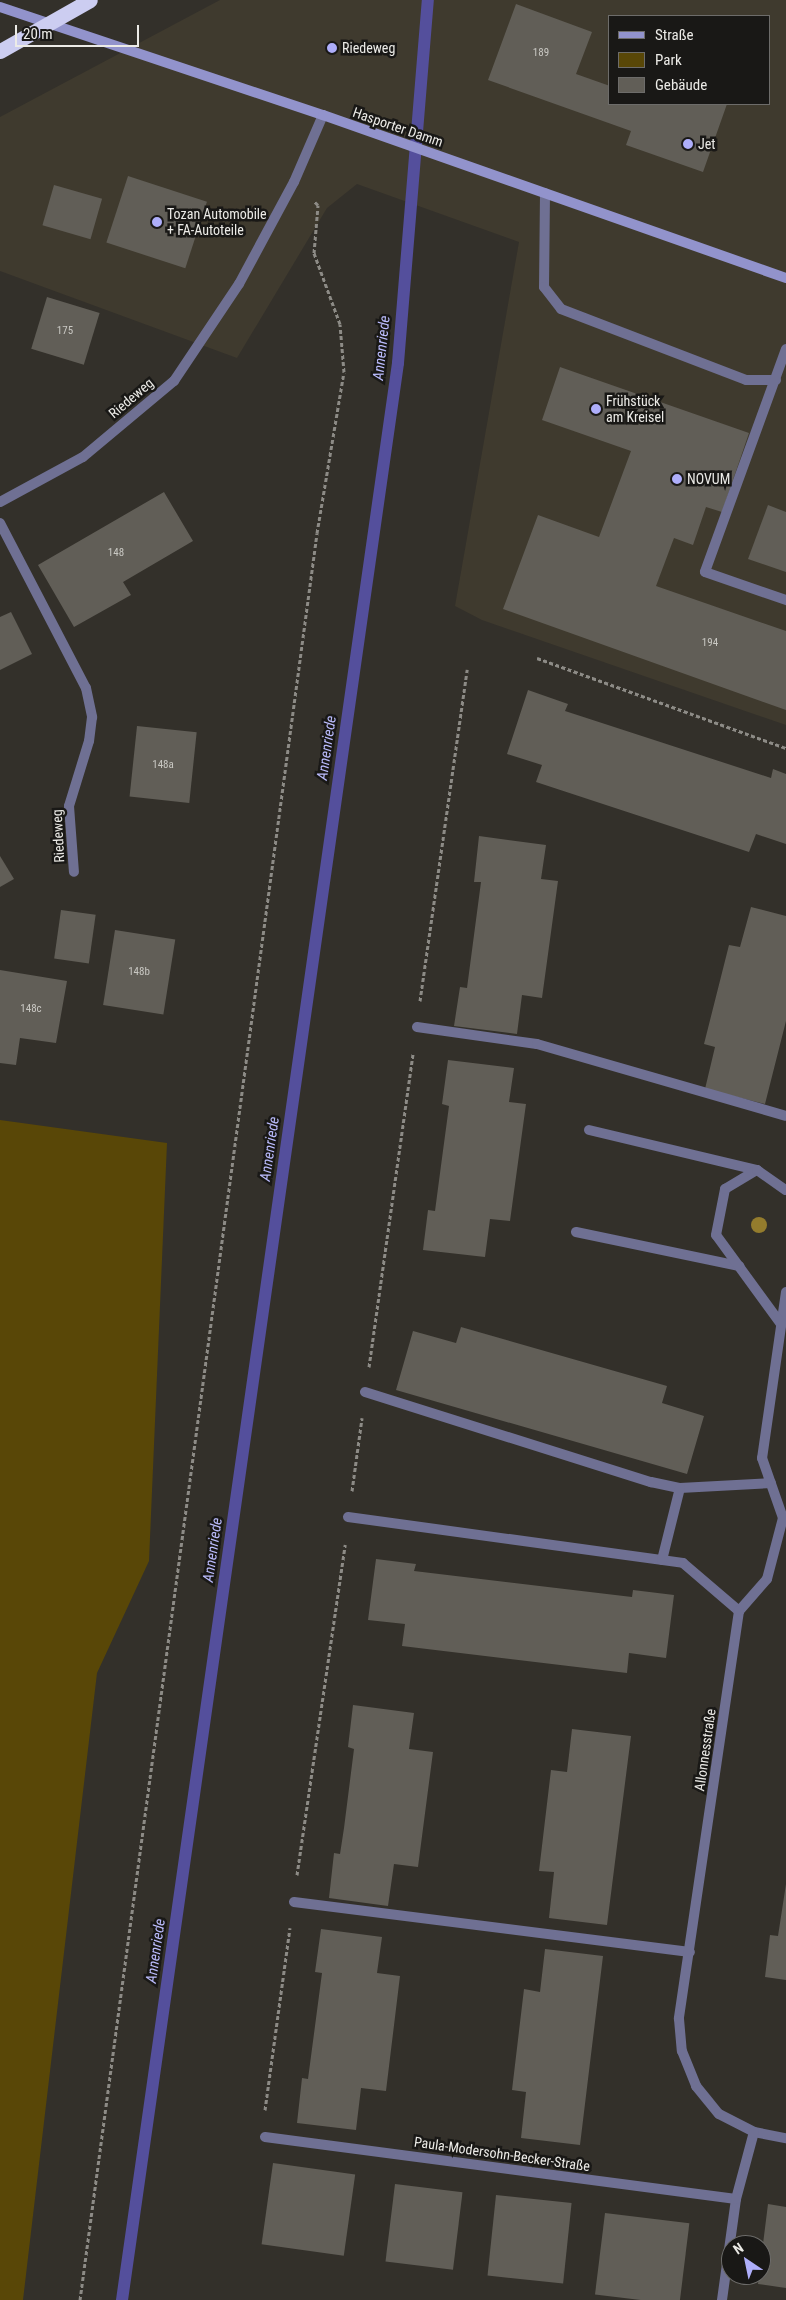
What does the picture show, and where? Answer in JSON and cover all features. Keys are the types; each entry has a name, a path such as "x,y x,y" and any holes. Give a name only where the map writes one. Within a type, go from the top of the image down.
{"highway":[{"path":"0,51 90,0"}],"main road":[{"name":"Hasporter Damm","path":"0,7 323,115 786,278"}],"street":[{"name":"Riedeweg","path":"0,502 83,456 174,381 240,284 294,182 323,115"},
{"path":"545,193 544,287 561,309 746,380 776,380"},
{"path":"786,349 705,572 786,600"},
{"name":"Riedeweg","path":"0,523 86,688 92,717 89,741 69,806 74,872"},
{"path":"416,1027 537,1044 786,1116"},
{"path":"589,1130 757,1170 786,1190"},
{"path":"757,1170 725,1189 716,1234 781,1324"},
{"path":"576,1232 739,1266"},
{"path":"348,1517 683,1563 739,1611 767,1579 783,1518 762,1458 786,1292"},
{"path":"365,1392 651,1482 680,1488 771,1483"},
{"path":"662,1560 680,1488"},
{"name":"Allonnesstraße","path":"739,1611 679,2019 682,2051 696,2086 719,2114 754,2132 786,2138"},
{"path":"294,1902 690,1952"},
{"path":"722,2300 736,2199 754,2132"},
{"name":"Paula-Modersohn-Becker-Straße","path":"265,2137 736,2199"}],"path":[{"path":"80,2300 315,542 344,372 340,324 314,253 318,205 294,182"},
{"path":"537,658 786,748"}],"shaded area":[{"path":"220,0 786,0 786,725 482,620 455,606 519,242 357,184 327,208 237,358 0,271 0,117"}],"green space":[{"path":"0,1120 167,1143 149,1561 97,1673 23,2300 0,2300"}],"building":[{"path":"516,4 592,32 576,74 608,85 608,105 727,105 703,172 626,145 631,131 488,80"},
{"name":"Tozan Automobile + FA-Autoteile","path":"128,176 207,202 185,268 106,243"},
{"path":"54,185 102,199 90,239 42,225"},
{"path":"47,297 100,313 84,365 31,349"},
{"path":"560,367 749,433 722,512 706,507 693,545 674,538 656,586 786,631 786,710 503,609 538,515 599,537 631,451 542,420"},
{"path":"164,492 193,541 123,582 131,595 74,627 38,565"},
{"path":"768,505 786,512 786,572 748,559"},
{"path":"11,612 32,654 0,670 0,617"},
{"path":"528,690 568,704 565,711 771,778 773,769 786,774 786,844 756,834 749,852 536,782 542,765 507,754"},
{"path":"137,726 197,732 189,803 130,797"},
{"path":"479,836 546,845 541,879 558,881 542,998 522,995 517,1034 454,1026 460,987 467,988 481,882 474,882"},
{"path":"0,856 14,879 0,887"},
{"path":"751,907 786,916 786,1021 765,1104 705,1089 715,1047 704,1044 729,945 740,947"},
{"path":"61,910 96,915 89,963 54,959"},
{"path":"115,930 175,940 163,1015 103,1005"},
{"path":"0,970 67,981 56,1043 20,1038 16,1065 0,1063"},
{"path":"448,1060 514,1068 509,1102 526,1104 510,1221 490,1219 485,1257 423,1250 428,1210 435,1211 449,1106 442,1104"},
{"path":"461,1327 667,1386 662,1403 704,1416 687,1474 396,1390 413,1331 456,1343"},
{"path":"376,1559 416,1564 414,1571 632,1597 633,1590 674,1595 666,1658 629,1653 627,1673 402,1646 405,1624 368,1620"},
{"path":"353,1705 414,1713 409,1749 433,1752 418,1867 394,1864 388,1906 329,1898 334,1853 340,1854 354,1749 348,1747"},
{"path":"572,1729 631,1736 607,1925 549,1918 554,1872 539,1871 551,1770 567,1772"},
{"path":"786,1884 786,1980 765,1977 770,1935 778,1936"},
{"path":"321,1929 382,1937 377,1973 400,1976 386,2091 361,2088 356,2130 297,2123 302,2078 308,2079 322,1973 315,1972"},
{"path":"545,1949 603,1956 580,2145 521,2138 526,2092 512,2090 524,1989 540,1992"},
{"path":"273,2163 355,2175 344,2256 262,2244"},
{"path":"395,2184 462,2192 453,2270 385,2261"},
{"path":"496,2195 572,2203 563,2284 488,2276"},
{"path":"768,2204 786,2207 786,2288 765,2285 771,2285 771,2235 764,2235"},
{"path":"605,2213 689,2223 680,2300 641,2300 595,2294"}],"waterway":[{"name":"Annenriede","path":"122,2300 398,363 428,0"}],"place":[{"name":"Riedeweg","path":"332,48"},
{"name":"Jet","path":"688,144"},
{"name":"Tozan Automobile + FA-Autoteile","path":"157,222"},
{"name":"Frühstück am Kreisel","path":"596,409"},
{"name":"NOVUM","path":"677,479"}]}
